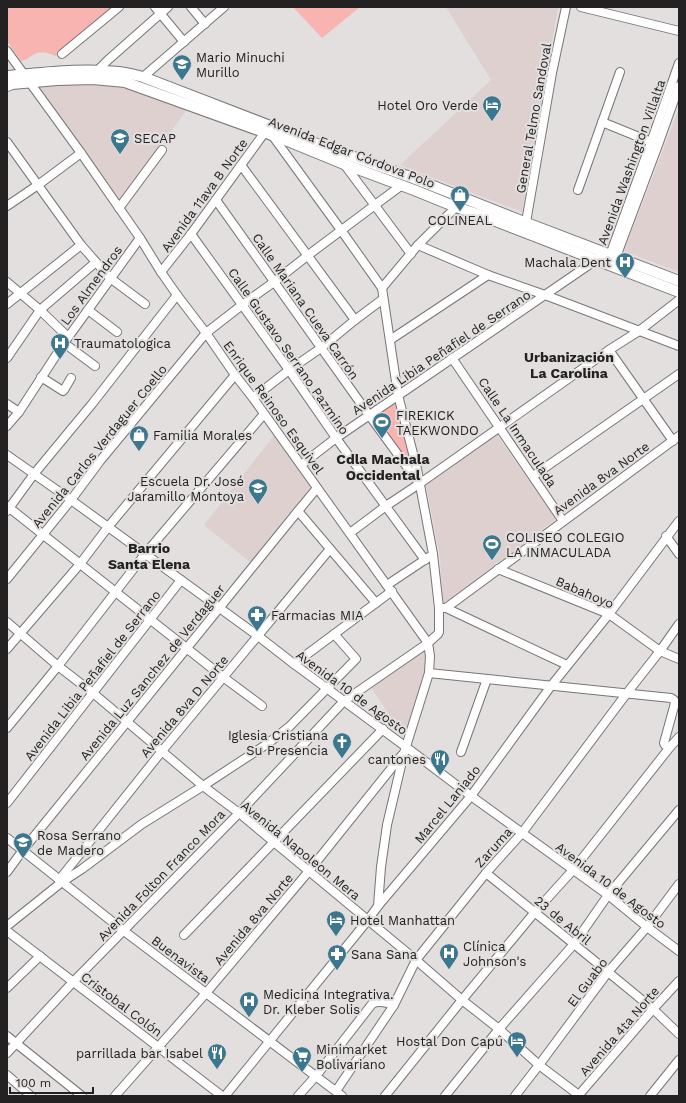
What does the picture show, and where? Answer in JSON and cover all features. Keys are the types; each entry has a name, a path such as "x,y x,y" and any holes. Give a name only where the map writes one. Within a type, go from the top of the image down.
{"main road":[{"name":"Avenida Edgar Córdova Polo","path":"7,86 27,78 54,71 119,72 143,77 317,144 413,178 596,260 679,292"},
{"name":"Avenida Edgar Córdova Polo","path":"7,76 57,80 93,79 125,82 268,133 456,207 613,256 679,280"}],"street":[{"path":"62,54 119,7"},
{"path":"155,7 184,42"},
{"path":"97,71 168,7"},
{"path":"191,7 205,24"},
{"path":"143,77 224,7"},
{"name":"General Telmo Sandoval","path":"525,228 552,73 566,7"},
{"path":"582,7 600,9 679,31"},
{"name":"Enrique Reinoso Esquivel","path":"7,51 81,152 177,295 318,488 428,644 430,656 429,674 405,750 386,825 378,906"},
{"name":"Avenida Washington Villalta","path":"655,144 679,63"},
{"path":"578,190 620,72"},
{"name":"Avenida Washington Villalta","path":"596,260 613,256 655,144 679,86"},
{"path":"602,122 655,144"},
{"path":"268,133 341,230 382,288 418,245 456,207"},
{"name":"Avenida 11ava B Norte","path":"161,272 241,166 268,133"},
{"path":"7,142 81,244 96,262 110,278 144,304"},
{"path":"119,208 162,150"},
{"path":"7,206 38,185 81,152"},
{"path":"344,164 411,254"},
{"path":"241,166 355,320"},
{"name":"Avenida Carlos Verdaguer Coello","path":"7,579 71,500 100,461 206,333 402,185"},
{"name":"Calle Mariana Cueva Carrón","path":"216,200 419,484"},
{"name":"Calle Gustavo Serrano Pazmino","path":"191,234 425,560"},
{"name":"Los Almendros","path":"7,426 19,412 66,340 140,238"},
{"path":"7,304 81,244"},
{"path":"418,245 488,275 679,346"},
{"name":"Avenida Libia Peñafiel de Serrano","path":"301,465 369,415 596,260"},
{"path":"7,358 40,310 96,262"},
{"path":"390,340 488,275"},
{"path":"7,282 40,310 66,340 95,366"},
{"name":"Avenida Folton Franco Mora","path":"7,1053 73,982 239,813 344,702 428,644 437,636 439,632 442,608 417,469 398,395 382,288"},
{"path":"177,295 8,508 262,706"},
{"path":"253,398 289,370 321,348 383,299"},
{"path":"350,533 386,506 609,350 639,331 679,300"},
{"path":"88,310 117,332"},
{"path":"609,350 644,399 676,438"},
{"name":"Calle La Inmaculada","path":"452,358 563,520"},
{"path":"533,476 679,374"},
{"path":"7,649 80,564 108,527 234,375"},
{"path":"41,377 63,391 72,378"},
{"path":"7,404 19,412"},
{"path":"7,728 58,666 144,554 264,414"},
{"name":"Avenida 8va Norte","path":"442,608 498,569 676,438"},
{"name":"Avenida 10 de Agosto","path":"7,455 258,636 344,702 383,729 405,750 608,895 679,951"},
{"name":"Avenida Luz Sanchez de Verdaguer","path":"7,872 23,850 318,488"},
{"path":"298,511 376,603"},
{"name":"Marcel Laniado","path":"225,1096 378,906 471,796 551,686 609,614 666,536 679,521"},
{"path":"666,536 679,554"},
{"name":"Avenida 8va D Norte","path":"61,881 162,751 330,549"},
{"path":"294,664 376,603 389,588 433,554"},
{"name":"Babahoyo","path":"498,569 609,614 660,651 679,658"},
{"name":"Avenida Libia Peñafiel de Serrano","path":"7,803 181,580"},
{"path":"442,608 567,665"},
{"name":"Avenida Napoleon Mera","path":"7,622 203,786 239,813 462,1000 499,1029 539,1065 579,1096"},
{"name":"Zaruma","path":"339,1094 394,1005 416,960 486,873 522,833 679,624"},
{"path":"7,926 61,881 82,869 142,824 267,744 289,727 356,659 334,634"},
{"path":"429,674 671,698 675,703 664,743 670,747"},
{"path":"460,752 487,679"},
{"path":"184,935 383,729"},
{"path":"385,1096 535,912 573,870 679,737"},
{"name":"Avenida 8va Norte","path":"115,1096 206,993 309,871 405,750"},
{"path":"445,1096 499,1029 574,944 608,895 679,810"},
{"name":"Buenavista","path":"7,838 124,931 339,1094"},
{"name":"23 de Abril","path":"486,873 653,1009 679,1034"},
{"name":"El Guabo","path":"515,1096 608,972 647,927 679,884"},
{"name":"Cristobal Colón","path":"7,931 222,1096"},
{"path":"7,988 40,956"},
{"name":"Avenida 4ta Norte","path":"579,1096 653,1009 679,981"},
{"path":"298,1096 316,1076 372,1004 380,1001 394,1005"},
{"path":"7,1036 82,1096"},
{"path":"650,1096 679,1060"},
{"path":"7,1075 31,1096"}],"shaded area":[{"path":"7,7 111,7 56,56 41,52 21,61 7,41"},
{"path":"293,7 360,7 322,38"},
{"name":"Hotel Oro Verde","path":"446,7 558,7 522,212 400,165 491,80"},
{"name":"SECAP","path":"61,82 124,85 188,108 120,202 36,86"},
{"path":"678,111 679,112 679,272 624,251"},
{"path":"401,392 420,481 370,413"},
{"name":"Escuela Dr. José Jaramillo Montoya","path":"276,433 313,484 251,563 204,525"},
{"path":"497,435 556,519 443,604 440,557 426,485"},
{"path":"425,646 426,669 406,739 369,685"}],"place":[{"name":"Mario Minuchi Murillo","path":"182,81"},
{"name":"Hotel Oro Verde","path":"492,122"},
{"name":"SECAP","path":"120,155"},
{"name":"COLINEAL","path":"460,212"},
{"name":"Machala Dent","path":"625,279"},
{"name":"Traumatologica","path":"60,360"},
{"name":"FIREKICK TAEKWONDO","path":"382,439"},
{"name":"Familia Morales","path":"139,452"},
{"name":"Escuela Dr. José Jaramillo Montoya","path":"258,505"},
{"name":"COLISEO COLEGIO LA INMACULADA","path":"492,561"},
{"name":"Farmacias MIA","path":"257,632"},
{"name":"Iglesia Cristiana Su Presencia","path":"342,759"},
{"name":"cantones","path":"440,776"},
{"name":"Rosa Serrano de Madero","path":"23,859"},
{"name":"Hotel Manhattan","path":"336,937"},
{"name":"Clínica Johnson's","path":"449,970"},
{"name":"Sana Sana","path":"337,971"},
{"name":"Medicina Integrativa. Dr. Kleber Solis","path":"249,1018"},
{"name":"Hostal Don Capu","path":"517,1058"},
{"name":"parrillada bar Isabel","path":"217,1070"},
{"name":"Minimarket Bolivariano","path":"302,1073"}],"district":[{"name":"Urbanización La Carolina","path":"569,366"},
{"name":"Cdla Machala Occidental","path":"383,468"},
{"name":"Barrio Santa Elena","path":"149,556"}]}
